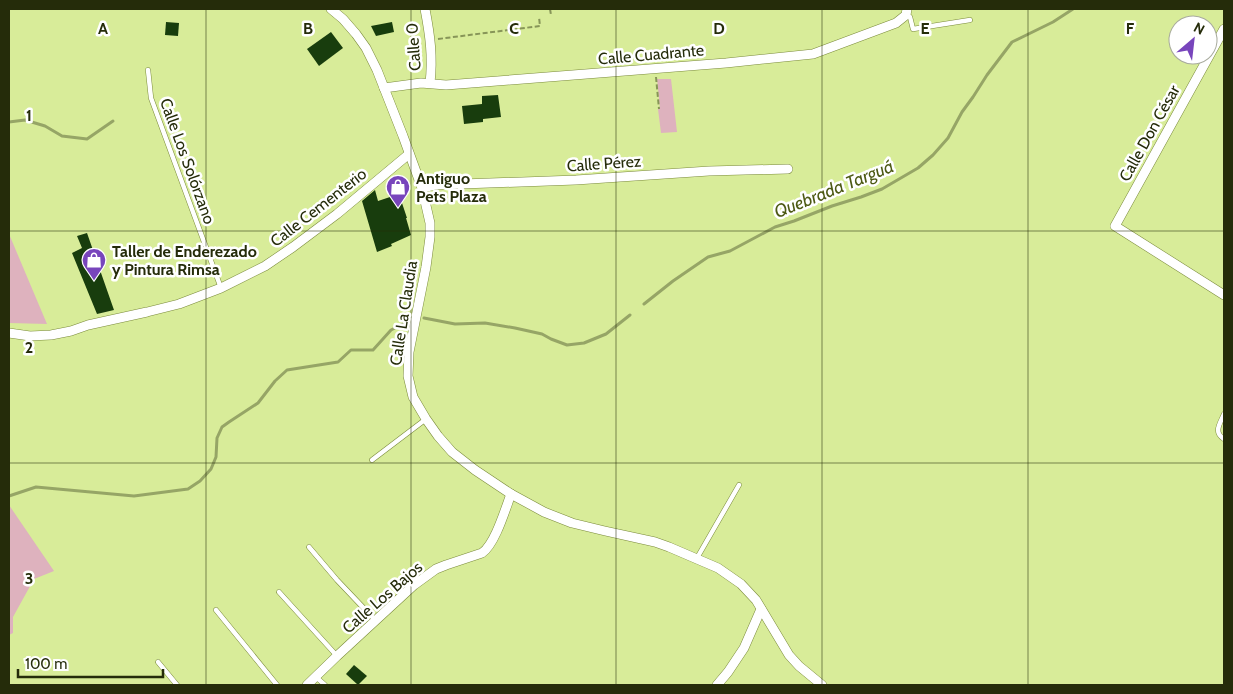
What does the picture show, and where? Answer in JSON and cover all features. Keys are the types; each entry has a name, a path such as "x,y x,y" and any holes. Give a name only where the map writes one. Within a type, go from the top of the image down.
{"street":[{"name":"Calle La Claudia","path":"331,9 343,19 366,48 377,70 422,188 430,223 430,237 411,344 408,376 413,398 438,436 452,452 475,470 511,494 544,512 563,520 655,542 697,558 735,579 756,600 789,654 799,666 822,685"},
{"name":"Calle 0","path":"425,9 431,40 430,83"},
{"name":"Calle Cuadrante","path":"384,88 421,83 446,85 726,63 813,54 896,23 906,12"},
{"name":"Calle Don César","path":"1224,29 1115,226 1224,295"},
{"name":"Calle Cementerio","path":"9,333 30,336 51,335 71,331 88,325 171,306 221,288 265,266 293,247 337,214 409,154"},
{"name":"Calle Pérez","path":"422,188 435,185 576,180 709,171 788,169"},
{"name":"Calle Los Bajos","path":"308,685 414,585 436,569 476,556 486,550 511,494"},
{"path":"717,685 744,648 761,609"}],"lane":[{"path":"906,12 910,17 912,29 970,20"},
{"name":"Calle Los Solórzano","path":"148,70 151,98 221,288"},
{"path":"1224,414 1218,429 1219,436 1224,439"},
{"path":"372,460 426,419"},
{"path":"697,558 739,485"},
{"path":"309,547 375,620"},
{"path":"279,592 337,656"},
{"path":"216,610 277,685"},
{"path":"158,662 177,685"},
{"path":"316,677 325,685"}],"path":[{"path":"550,9 551,15"},
{"path":"431,40 540,26 539,17"},
{"path":"656,78 659,109"}],"shaded area":[{"path":"657,79 671,79 677,132 661,133"},
{"path":"9,234 47,324 9,323"},
{"path":"9,505 54,571 34,579 13,617 13,633 9,635"}],"building":[{"path":"166,22 179,23 178,36 165,35"},
{"path":"392,22 394,32 376,36 371,26"},
{"path":"331,32 343,48 319,66 307,49"},
{"path":"498,95 501,117 483,119 483,122 464,124 462,106 482,104 482,96"},
{"path":"375,190 378,201 399,194 411,235 377,252 362,201"},
{"name":"Taller de Enderezado y Pintura Rimsa","path":"87,233 114,310 97,314 72,253 82,248 77,236"},
{"path":"354,665 367,676 358,685 346,674"}],"waterway":[{"name":"Quebrada Targuá","path":"644,304 708,257 730,251 775,227 882,189 918,168 948,138 962,112 1012,42 1053,22 1073,9"},
{"path":"9,122 25,120 45,126 62,136 87,139 113,121"},
{"name":"Quebrada Targuá","path":"424,318 455,324 485,323 515,328 542,334 567,345 584,343 606,334 630,315"},
{"name":"Quebrada Targuá","path":"9,496 36,487 134,496 188,489 200,481 211,469 216,457 217,438 222,427 258,403 275,381 287,370 338,362 351,350 373,350 391,330 407,322"}],"place":[{"name":"Antiguo Pets Plaza","path":"398,208"},
{"name":"Taller de Enderezado y Pintura Rimsa","path":"94,281"}]}
